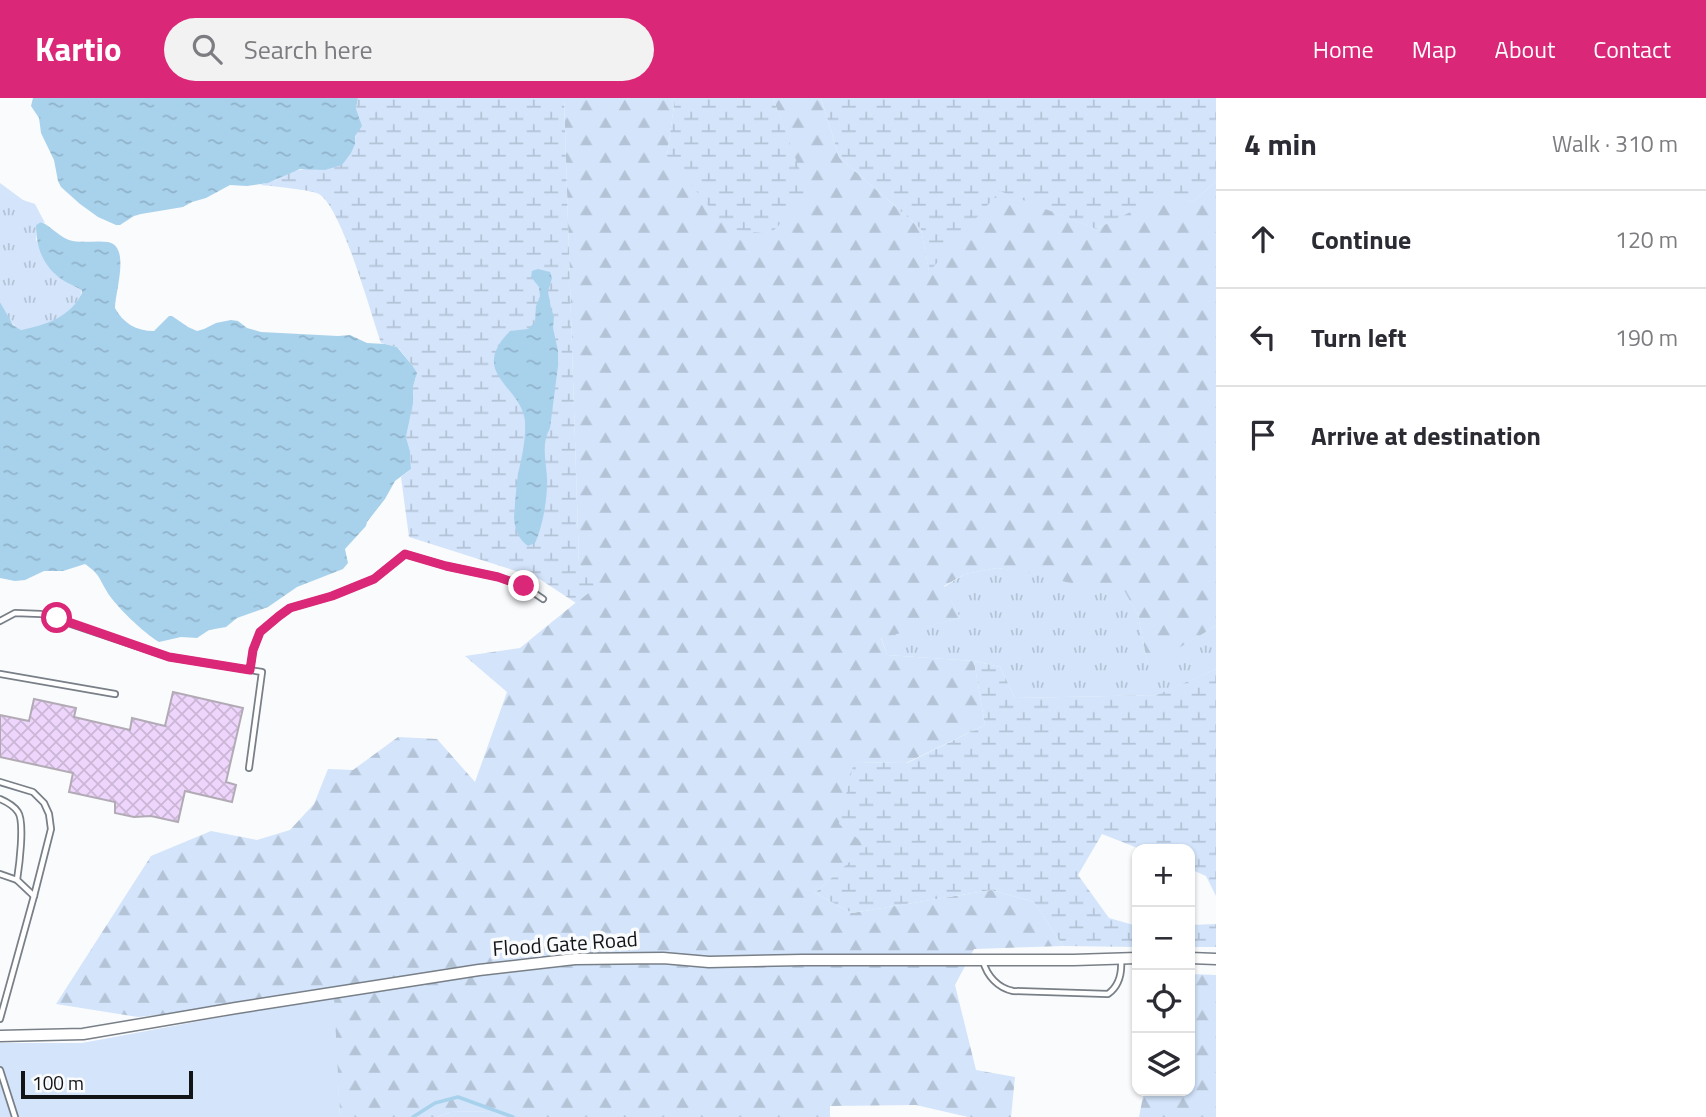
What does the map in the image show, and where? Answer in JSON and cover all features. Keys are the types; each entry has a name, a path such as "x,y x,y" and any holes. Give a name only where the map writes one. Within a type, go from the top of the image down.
{"street":[{"name":"Flood Gate Road","path":"0,1036 83,1034 479,970 575,959 663,958 709,962 1132,958"},
{"path":"1195,958 1216,958"}],"lane":[{"path":"250,670 253,650 260,632 279,616 290,608 332,596 374,579 405,554 498,577 524,586 543,599"},
{"path":"0,621 15,613 41,614 169,657 262,672 249,768"},
{"path":"0,674 115,694"},
{"path":"0,782 33,792 44,803 51,829 0,1019"},
{"path":"0,799 20,814 22,825 17,880"},
{"path":"0,874 17,880 34,896"},
{"path":"983,960 985,971 1002,989 1108,994 1117,985 1122,969 1121,959"},
{"path":"0,1070 15,1117"}],"green space":[{"path":"358,98 564,98 579,564 596,587 576,603 538,578 409,537 401,477 411,469 406,437 416,377 412,365 397,347 381,343 346,240 328,203 319,194 260,185 293,171 306,169 355,144"},
{"path":"564,98 675,98 667,156 808,195 773,98 821,98 839,157 921,229 929,271 1000,190 1096,229 1165,194 1193,202 1216,181 1216,626 1148,666 1138,615 1120,583 1103,591 997,568 965,574 944,586 960,618 881,638 887,655 974,661 985,725 906,763 854,762 868,846 815,893 852,913 991,890 1034,902 1063,946 974,949 955,985 976,1070 1015,1077 1011,1117 968,1117 916,1105 830,1106 830,1117 501,1117 493,1111 450,1112 437,1117 340,1117 333,997 138,1017 56,1004 151,856 211,831 257,840 290,830 314,804 328,769 353,770 398,737 437,739 475,782 507,692 465,656 520,648 595,587 579,564"},
{"path":"675,98 773,98 809,195 770,234 728,229 667,156"},
{"path":"821,98 1216,98 1216,181 1193,202 1165,195 1096,229 1000,191 929,272 921,229 839,157"},
{"path":"0,183 23,200 35,204 45,223 36,225 36,240 55,274 82,290 68,311 51,323 39,327 21,330 17,328 0,302"},
{"path":"997,568 1120,582 1138,615 1148,665 1216,626 1216,669 1158,695 1015,698 1000,667 974,661 887,655 881,637 960,618 944,587 965,574"},
{"path":"974,661 1000,667 1015,698 1157,695 1216,669 1216,896 1206,876 1195,871 1195,844 1132,846 1102,834 1078,875 1109,918 1132,925 1132,947 1063,946 1034,902 991,890 852,913 815,893 867,846 839,824 854,762 907,763 985,725"},
{"path":"1216,924 1216,947 1195,947 1195,925"},
{"path":"1195,974 1216,975 1216,1117 1139,1117 1143,1096 1195,1096"},
{"path":"334,996 340,1117 0,1117 0,1043 82,1043"},
{"path":"493,1111 501,1117 437,1117 450,1112"}],"water":[{"path":"33,98 358,98 356,109 362,126 355,136 351,153 342,165 325,170 300,169 268,183 230,185 183,207 141,214 116,225 98,217 61,187 54,160 41,133 39,118 31,106"},
{"path":"41,222 69,240 108,242 115,245 119,252 120,270 115,308 126,322 136,328 154,331 169,316 197,331 231,320 261,332 350,335 367,343 397,347 417,373 406,437 411,469 395,481 366,526 345,549 348,563 343,569 297,587 268,607 237,618 226,627 209,630 197,638 181,637 159,642 123,611 98,576 85,564 63,571 44,571 25,580 0,578 0,302 13,325 21,330 56,319 71,308 82,293 82,290 58,277 47,265 36,234 36,225"},
{"path":"538,269 550,272 552,278 548,292 554,317 558,366 545,446 547,485 544,511 535,543 528,546 518,534 514,518 525,421 515,398 495,369 494,358 498,346 510,331 528,329 535,322 540,296 539,287 531,277 532,271"}],"building":[{"path":"173,692 243,708 226,782 236,785 232,802 185,791 178,822 151,816 134,817 115,813 115,802 69,792 73,773 0,757 0,715 29,721 34,699 76,708 74,717 130,730 132,718 165,726"}],"waterway":[{"path":"413,1117 435,1103 458,1097 513,1117"}],"route":[{"path":"57,618 169,657 250,670 253,650 260,632 279,616 290,608 332,596 374,579 405,554 524,586"}]}
